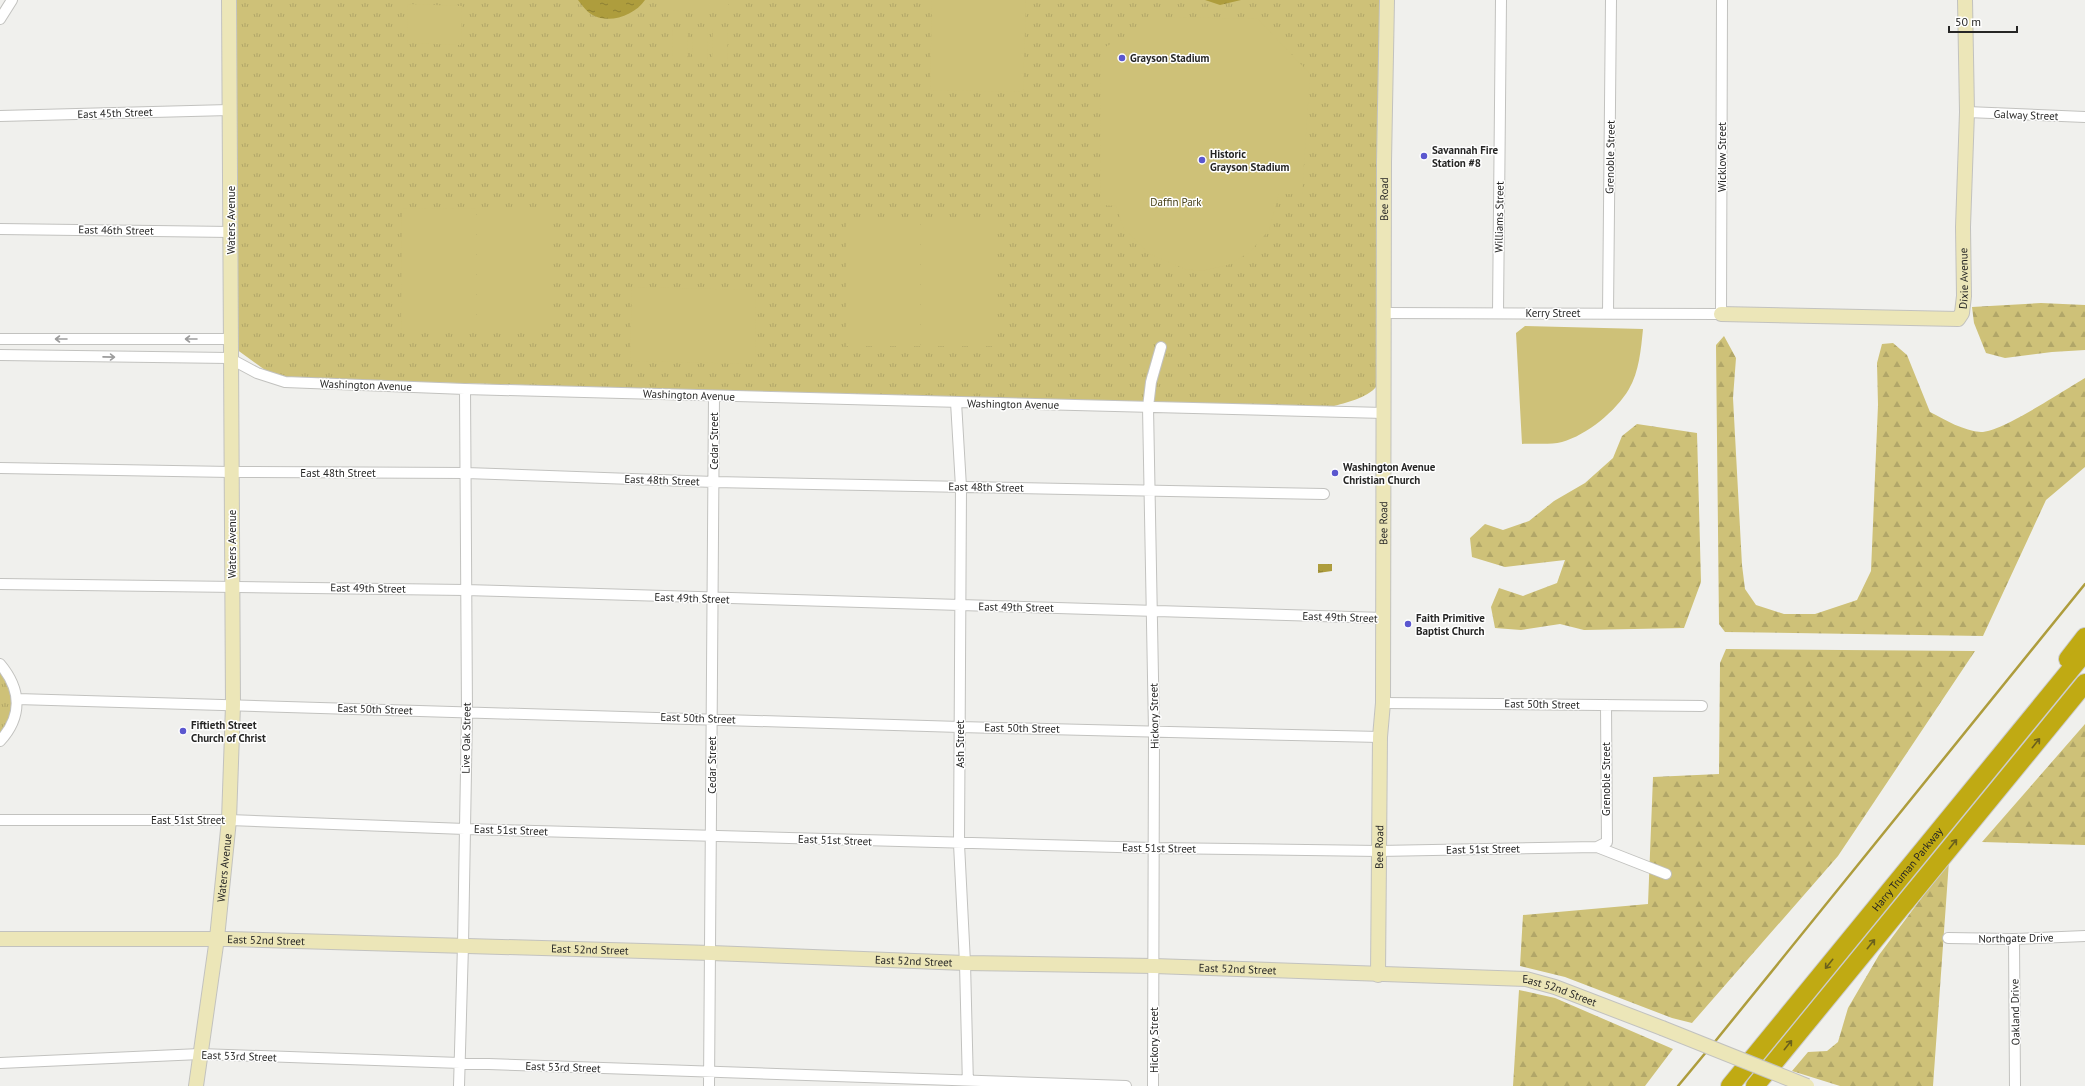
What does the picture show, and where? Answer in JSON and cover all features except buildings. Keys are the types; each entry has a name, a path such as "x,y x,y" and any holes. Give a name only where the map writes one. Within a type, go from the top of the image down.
{"highway":[{"path":"1889,891 2085,637"},
{"name":"Harry Truman Parkway","path":"1730,1086 2085,652"},
{"name":"Harry Truman Parkway","path":"1755,1086 2085,683"}],"main road":[{"name":"Waters Avenue","path":"196,1086 217,938 229,820 233,705 229,358 231,232 229,0"},
{"name":"Bee Road","path":"1378,974 1380,737 1383,702 1384,618 1384,162 1387,0"},
{"name":"Dixie Avenue","path":"1721,314 1958,319 1962,313 1964,296 1963,227 1966,112 1965,0"},
{"name":"East 52nd Street","path":"0,939 217,938 710,953 965,963 1154,966 1526,979 1555,987 1807,1086"}],"street":[{"path":"0,19 12,0"},
{"name":"Williams Street","path":"1498,313 1501,0"},
{"name":"Grenoble Street","path":"1608,313 1611,0"},
{"name":"Wicklow Street","path":"1721,314 1722,0"},
{"name":"East 45th Street","path":"0,116 229,110"},
{"name":"Galway Street","path":"1966,112 2085,117"},
{"name":"East 46th Street","path":"0,229 231,232"},
{"name":"Kerry Street","path":"1384,313 1721,314"},
{"path":"0,339 230,339"},
{"name":"Hickory Street","path":"1153,1086 1154,731 1148,407 1151,382 1161,347"},
{"name":"Washington Avenue","path":"0,355 229,358 257,373 285,382 464,389 1384,413"},
{"name":"Live Oak Street","path":"459,1086 464,945 467,712 465,590 466,473 464,389"},
{"name":"Cedar Street","path":"709,1086 714,396"},
{"name":"Ash Street","path":"956,402 961,487 959,844 965,963 968,1083"},
{"name":"East 48th Street","path":"0,468 231,472 466,473 714,482 1324,494"},
{"name":"East 49th Street","path":"0,584 465,590 1384,618"},
{"path":"0,664 9,675 17,699 16,714 9,730 0,741"},
{"name":"East 50th Street","path":"17,699 960,727 1380,737"},
{"name":"East 50th Street","path":"1383,702 1702,706"},
{"name":"Grenoble Street","path":"1597,847 1606,842 1606,705"},
{"name":"East 51st Street","path":"0,820 229,820 465,829 959,844 1154,848 1379,851 1597,847 1666,874"},
{"name":"Northgate Drive","path":"1948,938 2014,939 2085,936"},
{"name":"Oakland Drive","path":"2014,939 2015,1086"},
{"name":"East 53rd Street","path":"0,1064 200,1054 459,1064 709,1071 968,1083 1126,1086"}],"green space":[{"name":"Daffin Park","path":"236,0 1384,0 1377,386 1362,397 1331,407 276,378 236,349"},
{"path":"673,0 688,0 688,11 673,10"},
{"path":"693,0 708,0 708,11 693,11"},
{"path":"713,0 728,0 728,12 713,12"},
{"path":"932,0 1026,0 1023,92 930,90"},
{"path":"408,4 462,6 461,45 407,43"},
{"name":"Historic Grayson Stadium","path":"1165,17 1258,19 1310,74 1302,194 1279,194 1269,230 1250,252 1228,265 1201,271 1185,269 1150,254 1124,229 1116,206 1100,205 1101,49"},
{"path":"673,28 688,28 687,60 672,60"},
{"path":"693,28 708,29 707,61 692,61"},
{"path":"713,29 728,29 727,61 712,61"},
{"path":"476,208 476,332 401,332 402,209"},
{"path":"478,209 552,209 552,333 478,333"},
{"path":"846,222 920,222 920,346 846,346"},
{"path":"922,222 997,222 997,346 922,346"},
{"path":"632,287 756,290 755,364 630,361"},
{"path":"2041,303 2085,305 2085,350 2052,352 2005,358 1986,353 1974,323 1972,307"},
{"path":"1525,326 1643,329 1637,368 1629,389 1617,406 1609,414 1591,428 1572,439 1553,443 1522,444 1516,333"},
{"path":"1724,336 1736,358 1733,398 1742,565 1745,589 1756,605 1784,614 1815,614 1857,600 1871,571 1878,405 1877,363 1882,344 1893,343 1907,355 1930,412 1968,430 1981,432 2003,425 2033,410 2085,378 2085,467 2046,500 1983,636 1725,632 1719,624 1716,345"},
{"path":"1637,424 1697,433 1701,582 1684,628 1584,630 1560,624 1521,630 1495,628 1491,607 1499,588 1523,596 1557,583 1565,560 1505,567 1472,557 1470,538 1485,524 1503,530 1529,521 1554,501 1585,483 1613,458 1622,436"},
{"path":"1726,649 1975,651 1838,856 1692,1023 1672,1018 1565,977 1520,966 1523,915 1648,904 1653,777 1719,774 1720,663"},
{"path":"0,664 17,699 0,741"},
{"path":"2085,724 2085,845 1982,842"},
{"path":"1949,861 1933,1086 1840,1086 1792,1071 1808,1052 1827,1051 1838,1042 1848,1008 1879,955"},
{"path":"1519,990 1555,998 1673,1049 1645,1086 1513,1086"}],"water":[{"path":"578,0 645,0 640,6 628,14 613,19 605,19 589,13"},
{"path":"1205,0 1241,0 1220,5"},
{"path":"1318,564 1332,564 1332,571 1318,573"}],"waterway":[{"path":"1713,1044 2085,584"},
{"path":"1678,1086 1707,1051"}],"place":[{"name":"Grayson Stadium","path":"1122,58"},
{"name":"Savannah Fire Station #8","path":"1424,156"},
{"name":"Historic Grayson Stadium","path":"1202,160"},
{"name":"Washington Avenue Christian Church","path":"1335,473"},
{"name":"Faith Primitive Baptist Church","path":"1408,624"},
{"name":"Fiftieth Street Church of Christ","path":"183,731"}]}
